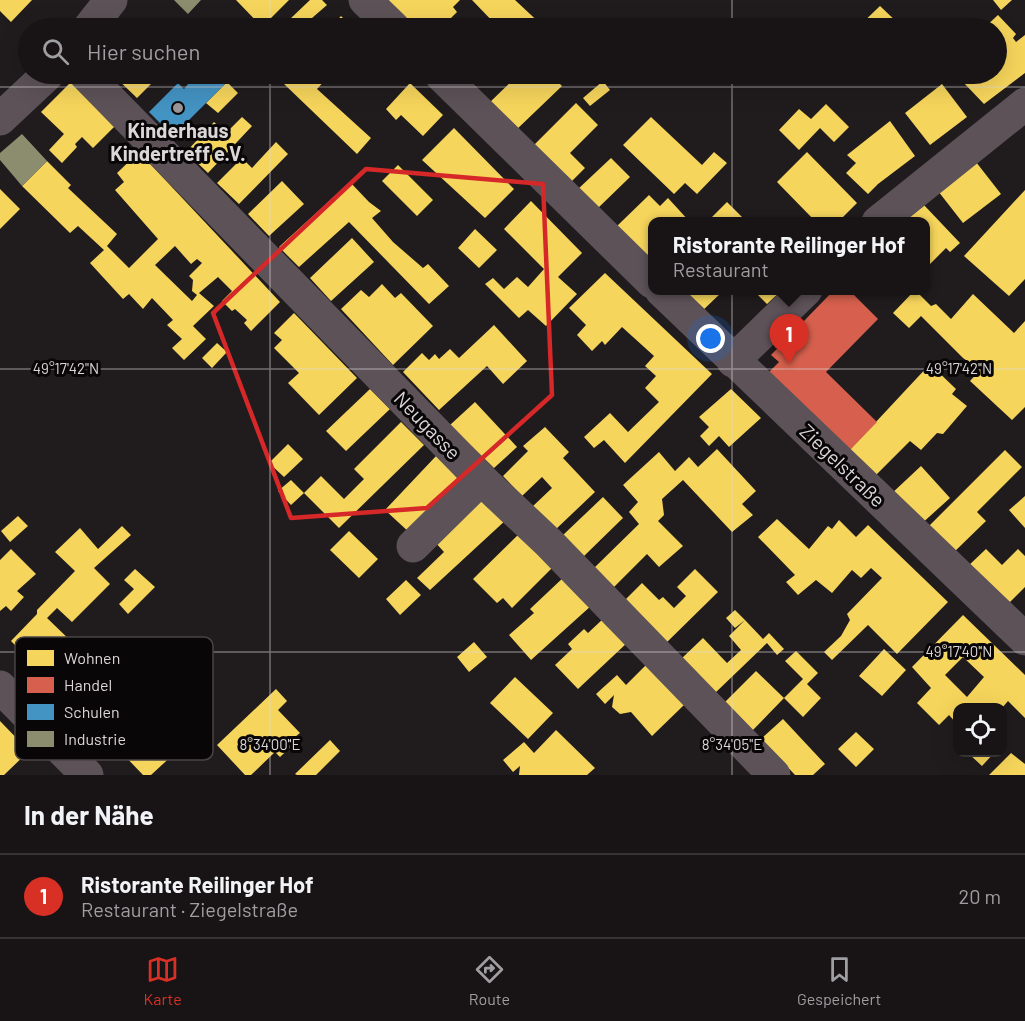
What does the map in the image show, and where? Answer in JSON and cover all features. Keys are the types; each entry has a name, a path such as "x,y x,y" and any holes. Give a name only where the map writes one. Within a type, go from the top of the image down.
{"street":[{"path":"97,18 111,0"},
{"path":"365,0 384,18"},
{"path":"0,119 37,84"},
{"name":"Neugasse","path":"95,84 481,479 549,543 774,775"},
{"path":"450,84 648,278"},
{"path":"884,217 1025,104"},
{"name":"Ziegelstraße","path":"665,295 1025,639"},
{"path":"733,361 802,295"},
{"path":"413,546 481,479"},
{"path":"0,687 15,702"},
{"path":"72,760 87,775"}],"highlighted area":[{"path":"366,169 543,184 552,395 427,508 291,518 213,313"}],"building: Wohnen":[{"path":"0,0 32,0 11,22 0,11"},
{"path":"236,0 289,0 271,18 253,18"},
{"path":"310,0 322,0 327,5 312,18 291,18"},
{"path":"387,0 460,0 453,7 457,12 451,18 404,18"},
{"path":"472,0 515,0 534,18 489,18"},
{"path":"993,0 1012,0 1001,10"},
{"path":"880,6 893,18 867,18"},
{"path":"1007,24 1016,34 1013,38 1016,42 1025,35 1025,73 984,104 965,84 1007,84"},
{"path":"69,84 75,84 116,125 93,148 82,137 75,144 77,147 62,163 49,150 64,134 41,112"},
{"path":"122,84 151,84 137,98"},
{"path":"225,84 229,84 238,93 218,113 206,103"},
{"path":"284,84 322,84 317,89 371,138 357,154"},
{"path":"411,84 443,115 423,136 401,115 396,120 386,109"},
{"path":"509,84 560,84 562,86 514,132 487,105"},
{"path":"599,84 605,84 610,90 590,106 583,98"},
{"path":"942,84 967,117 930,145 905,113"},
{"path":"576,103 598,125 570,153 585,168 569,184 531,148"},
{"path":"826,104 849,127 834,142 820,128 799,150 779,130 799,109 811,119"},
{"path":"242,117 252,126 208,173 186,152 214,122 226,133"},
{"path":"651,117 702,165 714,152 727,163 697,194 685,183 674,194 623,145"},
{"path":"890,121 915,156 868,194 846,173 856,163 847,155"},
{"path":"454,128 514,189 485,218 422,160"},
{"path":"276,142 288,154 239,204 217,183 242,158 252,168"},
{"path":"139,152 280,302 251,331 244,323 247,320 235,309 232,311 222,301 232,291 218,277 199,293 214,306 193,326 206,339 184,360 172,348 182,339 167,325 173,320 152,298 143,309 129,294 123,299 90,263 104,250 78,226 70,233 22,186 47,161 71,185 68,188 117,234 107,246 129,268 158,239 115,190 124,182 117,173","holes":["175,246 191,264 197,259 202,263 189,276 193,280 192,291 197,295 192,301 155,265"]},
{"path":"807,152 857,203 843,217 811,217 777,182"},
{"path":"611,158 630,177 596,210 577,190"},
{"path":"976,162 1001,194 963,223 938,191"},
{"path":"398,165 433,200 417,216 382,181"},
{"path":"282,181 304,204 269,236 248,214"},
{"path":"350,182 381,211 372,218 393,242 423,268 428,264 449,286 429,304 349,222 299,267 279,247"},
{"path":"0,189 20,209 0,229"},
{"path":"1025,190 1025,279 1009,296 964,256"},
{"path":"649,195 660,206 668,198 685,217 648,217 648,260 616,227"},
{"path":"531,201 582,253 558,277 577,294 546,326 528,310 519,318 485,284 493,278 504,289 517,277 528,287 544,269 504,229"},
{"path":"727,202 742,217 712,217"},
{"path":"923,204 960,243 950,252 946,248 930,264 930,217 909,217"},
{"path":"475,229 497,250 479,268 458,248"},
{"path":"352,238 374,262 331,301 310,278"},
{"path":"605,273 712,374 625,463 604,440 594,448 584,437 610,413 628,432 659,402 645,388 656,376 645,366 654,356 622,327 605,345 602,341 592,351 577,335 586,325 569,308"},
{"path":"382,284 395,298 401,293 433,326 393,365 341,309 361,290 369,297"},
{"path":"973,294 1014,333 1025,321 1025,407 1012,420 970,381 980,370 963,358 921,316 909,328 893,313 910,295 920,295 931,306 936,304 951,319"},
{"path":"682,295 719,295 700,313"},
{"path":"758,295 777,295 767,304"},
{"path":"294,313 357,378 319,415 288,383 299,373 274,348 282,340 274,333"},
{"path":"494,325 527,361 503,384 487,366 439,410 403,372 422,353 429,360 435,354 439,359 450,349 459,358"},
{"path":"217,343 227,352 212,368 202,358"},
{"path":"930,364 956,389 952,394 967,406 943,434 937,433 921,450 910,441 872,479 846,454"},
{"path":"370,389 390,409 346,451 326,431"},
{"path":"731,389 761,418 729,447 719,436 709,446 700,436 709,427 699,417"},
{"path":"475,402 517,447 494,468 450,425"},
{"path":"401,422 424,445 339,528 304,493 321,476 344,499 364,479 354,469"},
{"path":"545,427 569,452 563,458 595,492 554,531 532,507 552,488 542,477 522,496 503,476 528,451 523,446"},
{"path":"288,444 303,459 284,477 269,463"},
{"path":"717,449 756,491 742,504 753,515 732,532 683,480 662,499 664,515 658,521 683,546 659,567 647,554 612,589 593,569 639,524 629,512 638,502 623,485 659,452 675,471 689,457 698,467"},
{"path":"1005,450 1022,467 977,512 986,521 950,556 924,531"},
{"path":"437,455 462,478 411,534 385,510"},
{"path":"921,466 950,498 919,526 890,495"},
{"path":"291,480 304,493 291,505 278,491"},
{"path":"485,495 507,519 430,590 417,578 444,552 434,541"},
{"path":"1025,496 1025,528 1009,510"},
{"path":"603,497 623,518 583,557 562,536"},
{"path":"18,516 28,526 10,542 1,531"},
{"path":"777,519 809,549 828,526 832,529 839,520 856,537 868,525 948,602 897,654 868,625 832,660 824,652 841,636 850,620 847,614 882,578 871,568 861,578 852,570 832,593 816,580 798,595 786,582 795,575 758,537"},
{"path":"122,526 131,535 94,568 110,584 72,622 57,608 47,618 67,637 15,637 15,645 11,641 75,571 55,552 80,528 98,549"},
{"path":"349,531 378,559 359,578 330,550"},
{"path":"522,531 555,565 512,608 503,598 497,603 473,579"},
{"path":"11,549 36,574 17,591 24,597 11,611 6,606 0,611 0,560"},
{"path":"986,549 1002,565 1018,549 1025,556 1025,587 1006,606 966,568"},
{"path":"135,569 155,587 128,614 119,604 134,589 124,580"},
{"path":"695,569 718,592 664,645 622,603 642,583 659,600 663,597 674,608 686,596 677,587"},
{"path":"565,576 592,605 531,660 509,635 534,613 530,609"},
{"path":"406,580 421,595 400,615 386,599"},
{"path":"735,610 745,620 735,628 726,618"},
{"path":"963,615 1025,675 1025,718 1008,701 1006,703 953,703 953,720 949,715 939,725 917,703 931,688 912,667","holes":["963,657 984,677 967,697 945,675"]},
{"path":"604,618 628,642 578,689 555,665 572,649 568,644 584,629 588,633"},
{"path":"745,620 763,639 769,633 784,649 777,655 767,643 714,694 680,660 703,638 727,663 741,650 729,636"},
{"path":"474,642 487,657 469,672 457,657"},
{"path":"884,649 906,670 882,696 859,676"},
{"path":"796,651 818,673 807,684 821,698 803,717 784,698 803,679 785,661"},
{"path":"646,665 684,705 652,736 631,712 620,714 612,707 614,695 605,704 596,694 617,675 626,685"},
{"path":"756,671 784,698 752,731 724,703"},
{"path":"515,677 553,713 528,739 490,703"},
{"path":"276,689 287,701 278,710 300,733 295,737 298,740 280,757 275,752 251,775 245,775 217,745"},
{"path":"783,719 825,764 813,775 795,775 761,739"},
{"path":"0,721 15,737 15,760 20,760 4,775 0,775"},
{"path":"556,730 595,768 587,775 519,775 520,766 513,772 503,760 524,742 534,753"},
{"path":"856,732 874,749 856,767 838,749"},
{"path":"330,740 340,751 316,775 295,774"},
{"path":"1011,753 1025,764 1025,775 989,775"},
{"path":"972,757 990,757 982,766"},
{"path":"129,760 167,760 151,775 143,775"}],"building: Handel":[{"path":"829,295 854,295 878,319 826,372 877,422 846,454 765,376 779,362 771,355"}],"building: Schulen":[{"name":"Kinderhaus Kindertreff e.V.","path":"177,84 184,89 188,84 225,84 173,136 149,112"}],"building: Industrie":[{"path":"174,0 201,0 188,14"},
{"path":"22,134 47,161 22,186 0,160 0,153"}],"place":[{"name":"Kinderhaus Kindertreff e.V.","path":"178,108"},
{"name":"Ristorante Reilinger Hof","path":"789,364"}]}
